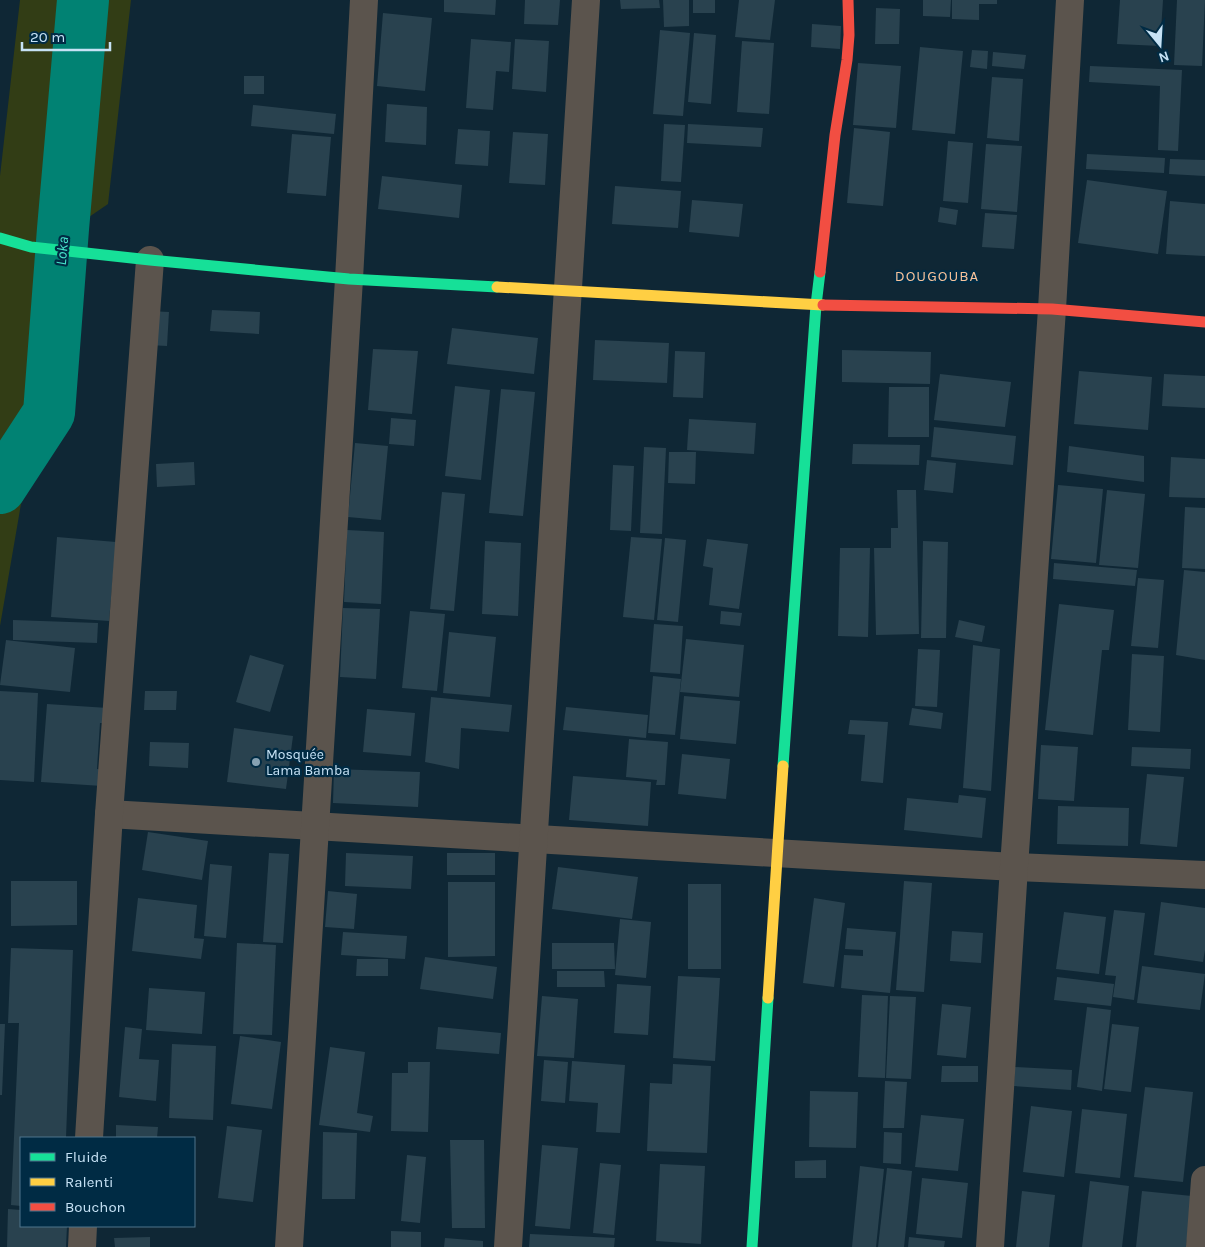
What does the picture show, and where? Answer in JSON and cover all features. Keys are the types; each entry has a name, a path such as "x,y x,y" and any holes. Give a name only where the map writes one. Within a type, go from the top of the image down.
{"street":[{"path":"289,1247 349,279 364,0"},
{"path":"508,1247 586,0"},
{"path":"752,1247 777,853 816,305 836,135 848,60 848,0"},
{"path":"990,1247 1052,309 1070,0"},
{"path":"0,238 31,247 90,254 349,279 816,305 1052,309 1205,322"},
{"path":"88,1137 109,814 150,260"},
{"path":"109,814 777,853 1205,875"},
{"path":"1200,1247 1205,1180"},
{"path":"82,1247 83,1227"}],"green space":[{"path":"20,0 131,0 108,204 70,230 57,424 21,504 0,626 0,176"}],"building":[{"path":"444,0 496,0 495,15 444,12"},
{"path":"525,0 560,0 558,25 524,24"},
{"path":"620,0 659,0 660,8 621,9"},
{"path":"663,0 689,0 689,26 664,27"},
{"path":"693,0 715,0 715,13 693,13"},
{"path":"739,0 775,0 770,40 735,37"},
{"path":"923,0 951,0 950,17 923,16"},
{"path":"952,0 997,0 997,4 979,4 979,20 952,19"},
{"path":"1120,0 1163,0 1160,46 1117,44"},
{"path":"1177,0 1205,0 1202,66 1174,65"},
{"path":"876,8 900,9 899,44 875,44"},
{"path":"383,13 432,18 425,91 377,86"},
{"path":"812,24 841,26 840,49 811,47"},
{"path":"660,30 690,33 683,116 653,114"},
{"path":"694,33 716,35 711,104 688,102"},
{"path":"471,39 511,42 509,72 496,71 493,110 466,108"},
{"path":"515,39 549,41 546,92 512,89"},
{"path":"742,41 774,43 769,114 737,112"},
{"path":"920,47 963,51 955,134 912,130"},
{"path":"972,50 988,51 987,69 970,67"},
{"path":"993,52 1026,55 1024,69 992,66"},
{"path":"858,63 901,66 896,128 853,125"},
{"path":"1090,66 1182,70 1178,151 1158,150 1160,86 1089,82"},
{"path":"244,76 264,76 264,94 244,94"},
{"path":"992,77 1023,79 1019,141 987,138"},
{"path":"387,104 427,107 426,145 385,142"},
{"path":"253,105 336,114 334,134 251,126"},
{"path":"664,124 685,125 681,182 661,181"},
{"path":"688,124 763,128 761,147 687,143"},
{"path":"854,128 890,132 883,206 847,203"},
{"path":"458,129 490,131 488,166 455,164"},
{"path":"513,132 548,134 545,185 509,183"},
{"path":"292,134 331,137 326,196 287,193"},
{"path":"948,141 973,143 968,203 943,201"},
{"path":"986,144 1022,146 1017,212 981,209"},
{"path":"1087,154 1165,158 1164,173 1086,169"},
{"path":"1170,159 1205,160 1205,176 1169,174"},
{"path":"382,176 462,185 459,218 378,209"},
{"path":"1087,180 1167,191 1158,254 1078,243"},
{"path":"615,186 681,191 678,228 612,224"},
{"path":"692,200 743,204 739,237 689,232"},
{"path":"1170,201 1205,204 1205,256 1166,254"},
{"path":"940,207 958,210 956,225 938,222"},
{"path":"985,213 1017,215 1014,249 982,247"},
{"path":"212,310 260,312 259,334 210,331"},
{"path":"149,311 169,312 167,346 148,345"},
{"path":"452,328 538,338 534,374 447,364"},
{"path":"595,340 669,343 667,383 593,380"},
{"path":"373,349 418,351 412,414 368,410"},
{"path":"842,350 931,352 930,384 842,382"},
{"path":"675,351 705,352 703,398 673,397"},
{"path":"1079,371 1152,377 1148,430 1074,424"},
{"path":"940,374 1011,382 1005,427 934,420"},
{"path":"1164,374 1205,376 1205,408 1162,406"},
{"path":"455,386 490,390 481,480 445,476"},
{"path":"889,387 929,387 929,437 888,437"},
{"path":"501,389 535,392 523,516 489,513"},
{"path":"391,418 416,420 414,446 389,444"},
{"path":"689,419 756,423 754,454 687,450"},
{"path":"934,427 1016,436 1013,465 931,457"},
{"path":"355,443 388,446 381,520 348,517"},
{"path":"853,444 920,445 919,465 852,464"},
{"path":"1069,446 1144,456 1144,482 1067,472"},
{"path":"644,447 666,448 662,534 640,533"},
{"path":"669,452 696,452 695,484 668,483"},
{"path":"1171,457 1205,459 1205,498 1169,497"},
{"path":"927,460 956,463 953,493 924,490"},
{"path":"194,462 195,485 157,487 156,464"},
{"path":"613,465 634,466 631,531 610,530"},
{"path":"1058,485 1103,489 1096,563 1051,559"},
{"path":"897,490 916,490 919,634 876,635 874,548 891,548 891,528 898,528"},
{"path":"1107,490 1145,494 1138,568 1099,565"},
{"path":"442,492 465,494 454,611 430,609"},
{"path":"1185,507 1205,508 1205,569 1182,568"},
{"path":"347,530 384,532 381,604 344,602"},
{"path":"57,537 116,542 109,621 51,617"},
{"path":"631,537 662,539 654,620 623,617"},
{"path":"665,538 686,540 678,622 657,620"},
{"path":"707,539 748,544 739,609 709,605 713,568 703,566"},
{"path":"485,541 521,543 518,616 482,614"},
{"path":"923,541 948,542 946,638 921,638"},
{"path":"840,548 870,548 868,637 838,636"},
{"path":"1054,563 1137,570 1135,586 1053,579"},
{"path":"1184,570 1205,572 1205,660 1176,655"},
{"path":"1138,578 1164,580 1158,648 1131,646"},
{"path":"1059,604 1114,610 1109,650 1102,650 1093,735 1045,730"},
{"path":"343,608 380,609 376,679 340,677"},
{"path":"410,611 445,614 437,691 402,688"},
{"path":"721,611 742,613 740,626 720,624"},
{"path":"13,620 98,623 97,643 13,640"},
{"path":"959,620 985,626 982,642 955,637"},
{"path":"654,624 683,626 680,674 650,672"},
{"path":"449,632 496,637 490,697 443,693"},
{"path":"686,639 744,645 739,697 680,692"},
{"path":"6,640 75,648 70,692 0,685"},
{"path":"973,645 1000,649 991,791 963,788"},
{"path":"918,649 940,650 937,707 915,706"},
{"path":"1132,654 1164,656 1160,732 1128,730"},
{"path":"250,655 284,665 270,712 236,702"},
{"path":"653,676 681,679 675,735 648,733"},
{"path":"0,691 38,693 34,782 0,780"},
{"path":"145,691 177,691 176,710 144,710"},
{"path":"684,696 740,701 736,744 680,739"},
{"path":"431,697 512,705 509,732 461,728 459,769 425,762"},
{"path":"47,704 108,708 107,723 100,723 97,769 104,770 102,786 41,782"},
{"path":"566,707 648,715 646,738 563,730"},
{"path":"912,708 943,713 941,729 909,725"},
{"path":"367,709 415,713 411,756 363,752"},
{"path":"850,720 888,722 883,783 861,781 865,735 848,734"},
{"path":"234,728 293,736 286,789 227,782"},
{"path":"629,739 668,742 665,785 656,785 657,780 626,777"},
{"path":"150,742 189,743 188,768 149,766"},
{"path":"1041,745 1078,747 1074,801 1038,799"},
{"path":"1132,747 1191,749 1190,769 1131,766"},
{"path":"682,754 730,759 726,799 678,794"},
{"path":"334,769 420,772 418,807 333,803"},
{"path":"1147,774 1184,777 1177,847 1140,844"},
{"path":"573,776 651,782 648,826 569,820"},
{"path":"959,795 986,798 982,838 904,830 907,798 958,803"},
{"path":"1058,806 1129,808 1128,846 1057,844"},
{"path":"148,832 208,841 202,880 142,870"},
{"path":"269,853 289,854 283,943 263,942"},
{"path":"346,853 413,856 411,889 345,886"},
{"path":"447,853 495,853 495,875 447,875"},
{"path":"210,864 232,866 226,938 204,936"},
{"path":"558,867 638,877 632,919 552,909"},
{"path":"11,881 77,881 77,925 11,926"},
{"path":"904,881 932,883 924,992 896,990"},
{"path":"448,882 495,882 495,956 448,957"},
{"path":"688,884 721,884 721,969 688,969"},
{"path":"328,891 357,894 354,929 325,927"},
{"path":"138,898 197,905 194,938 204,939 201,959 132,951"},
{"path":"814,898 845,903 834,987 803,983"},
{"path":"1161,902 1205,908 1205,950 1203,962 1154,955"},
{"path":"1114,910 1145,913 1134,1000 1113,997 1116,976 1105,975"},
{"path":"1064,912 1106,917 1099,974 1056,969"},
{"path":"620,919 651,922 646,978 615,975"},
{"path":"847,928 896,932 890,993 841,988 844,955 863,956 863,950 845,949"},
{"path":"952,931 983,933 981,963 950,961"},
{"path":"343,932 407,936 405,959 341,955"},
{"path":"237,943 276,945 272,1035 233,1034"},
{"path":"552,943 614,943 615,969 552,969"},
{"path":"11,948 73,950 66,1137 20,1137 20,1206 11,1205 19,1023 8,1023"},
{"path":"425,957 497,967 493,999 420,989"},
{"path":"357,959 388,959 388,976 356,976"},
{"path":"1142,966 1205,974 1200,1010 1137,1003"},
{"path":"557,971 604,971 605,987 557,987"},
{"path":"678,976 720,978 715,1061 673,1058"},
{"path":"1057,977 1114,984 1111,1006 1054,1000"},
{"path":"617,984 651,986 648,1035 614,1033"},
{"path":"149,988 205,992 202,1034 146,1030"},
{"path":"862,995 888,996 885,1078 858,1077"},
{"path":"542,996 578,999 574,1058 537,1056"},
{"path":"890,996 916,997 911,1079 886,1078"},
{"path":"942,1004 971,1007 966,1058 937,1055"},
{"path":"1087,1007 1111,1010 1102,1091 1077,1087"},
{"path":"0,1024 5,1024 2,1095 0,1095"},
{"path":"1112,1024 1139,1027 1131,1092 1104,1089"},
{"path":"125,1027 142,1029 139,1059 159,1060 156,1101 119,1097"},
{"path":"438,1027 501,1033 499,1054 436,1049"},
{"path":"240,1036 281,1042 272,1109 231,1104"},
{"path":"172,1044 216,1046 213,1120 169,1118"},
{"path":"330,1047 365,1052 357,1113 373,1116 370,1132 319,1125"},
{"path":"544,1060 568,1062 565,1103 541,1101"},
{"path":"572,1061 625,1065 620,1133 596,1132 598,1103 569,1101"},
{"path":"408,1062 430,1062 428,1132 391,1131 392,1073 408,1073"},
{"path":"673,1064 711,1066 707,1153 647,1151 650,1083 672,1084"},
{"path":"942,1066 978,1066 978,1082 941,1082"},
{"path":"1015,1067 1072,1070 1071,1090 1014,1086"},
{"path":"885,1081 907,1082 904,1128 883,1128"},
{"path":"1145,1087 1193,1092 1183,1182 1134,1177"},
{"path":"810,1091 858,1092 856,1148 809,1147"},
{"path":"1031,1106 1072,1111 1064,1177 1023,1172"},
{"path":"1082,1109 1127,1114 1120,1178 1075,1173"},
{"path":"921,1115 964,1119 958,1171 915,1167"},
{"path":"116,1125 158,1127 157,1137 116,1137"},
{"path":"227,1126 262,1130 253,1202 218,1198"},
{"path":"323,1132 357,1133 355,1199 322,1199"},
{"path":"884,1132 902,1133 901,1164 883,1163"},
{"path":"450,1140 484,1140 485,1228 452,1228"},
{"path":"542,1145 578,1148 570,1229 535,1226"},
{"path":"407,1155 426,1157 420,1223 401,1221"},
{"path":"826,1160 826,1178 795,1178 795,1161"},
{"path":"600,1163 621,1165 614,1235 593,1233"},
{"path":"660,1164 705,1166 701,1244 656,1241"},
{"path":"860,1166 884,1169 876,1247 852,1247"},
{"path":"887,1168 912,1171 904,1247 878,1247"},
{"path":"922,1178 968,1183 962,1238 916,1234"},
{"path":"1090,1181 1129,1186 1122,1247 1082,1247"},
{"path":"1022,1191 1055,1195 1049,1247 1016,1247"},
{"path":"1142,1191 1192,1196 1186,1247 1136,1247"},
{"path":"8,1209 20,1210 20,1227 67,1227 66,1247 7,1247"},
{"path":"391,1231 421,1232 421,1247 391,1247"},
{"path":"530,1234 615,1238 614,1247 529,1247"},
{"path":"150,1237 150,1247 115,1247 114,1238"},
{"path":"909,1237 945,1241 944,1247 908,1247"},
{"path":"445,1238 483,1241 483,1247 444,1247"}],"waterway":[{"name":"Loka","path":"0,488 49,413 83,0"}],"traffic: fast":[{"path":"0,238 31,247 150,260 349,279 497,287"},
{"path":"783,766 816,305 820,272"},
{"path":"752,1247 768,998"}],"traffic: slow":[{"path":"497,287 823,305"},
{"path":"768,998 783,766"}],"traffic: jam":[{"path":"820,272 835,135 847,60 849,35 848,0"},
{"path":"823,305 1052,309 1205,322"}],"place":[{"name":"Mosquée Lama Bamba","path":"256,762"}],"district":[{"name":"DOUGOUBA","path":"937,276"}]}
